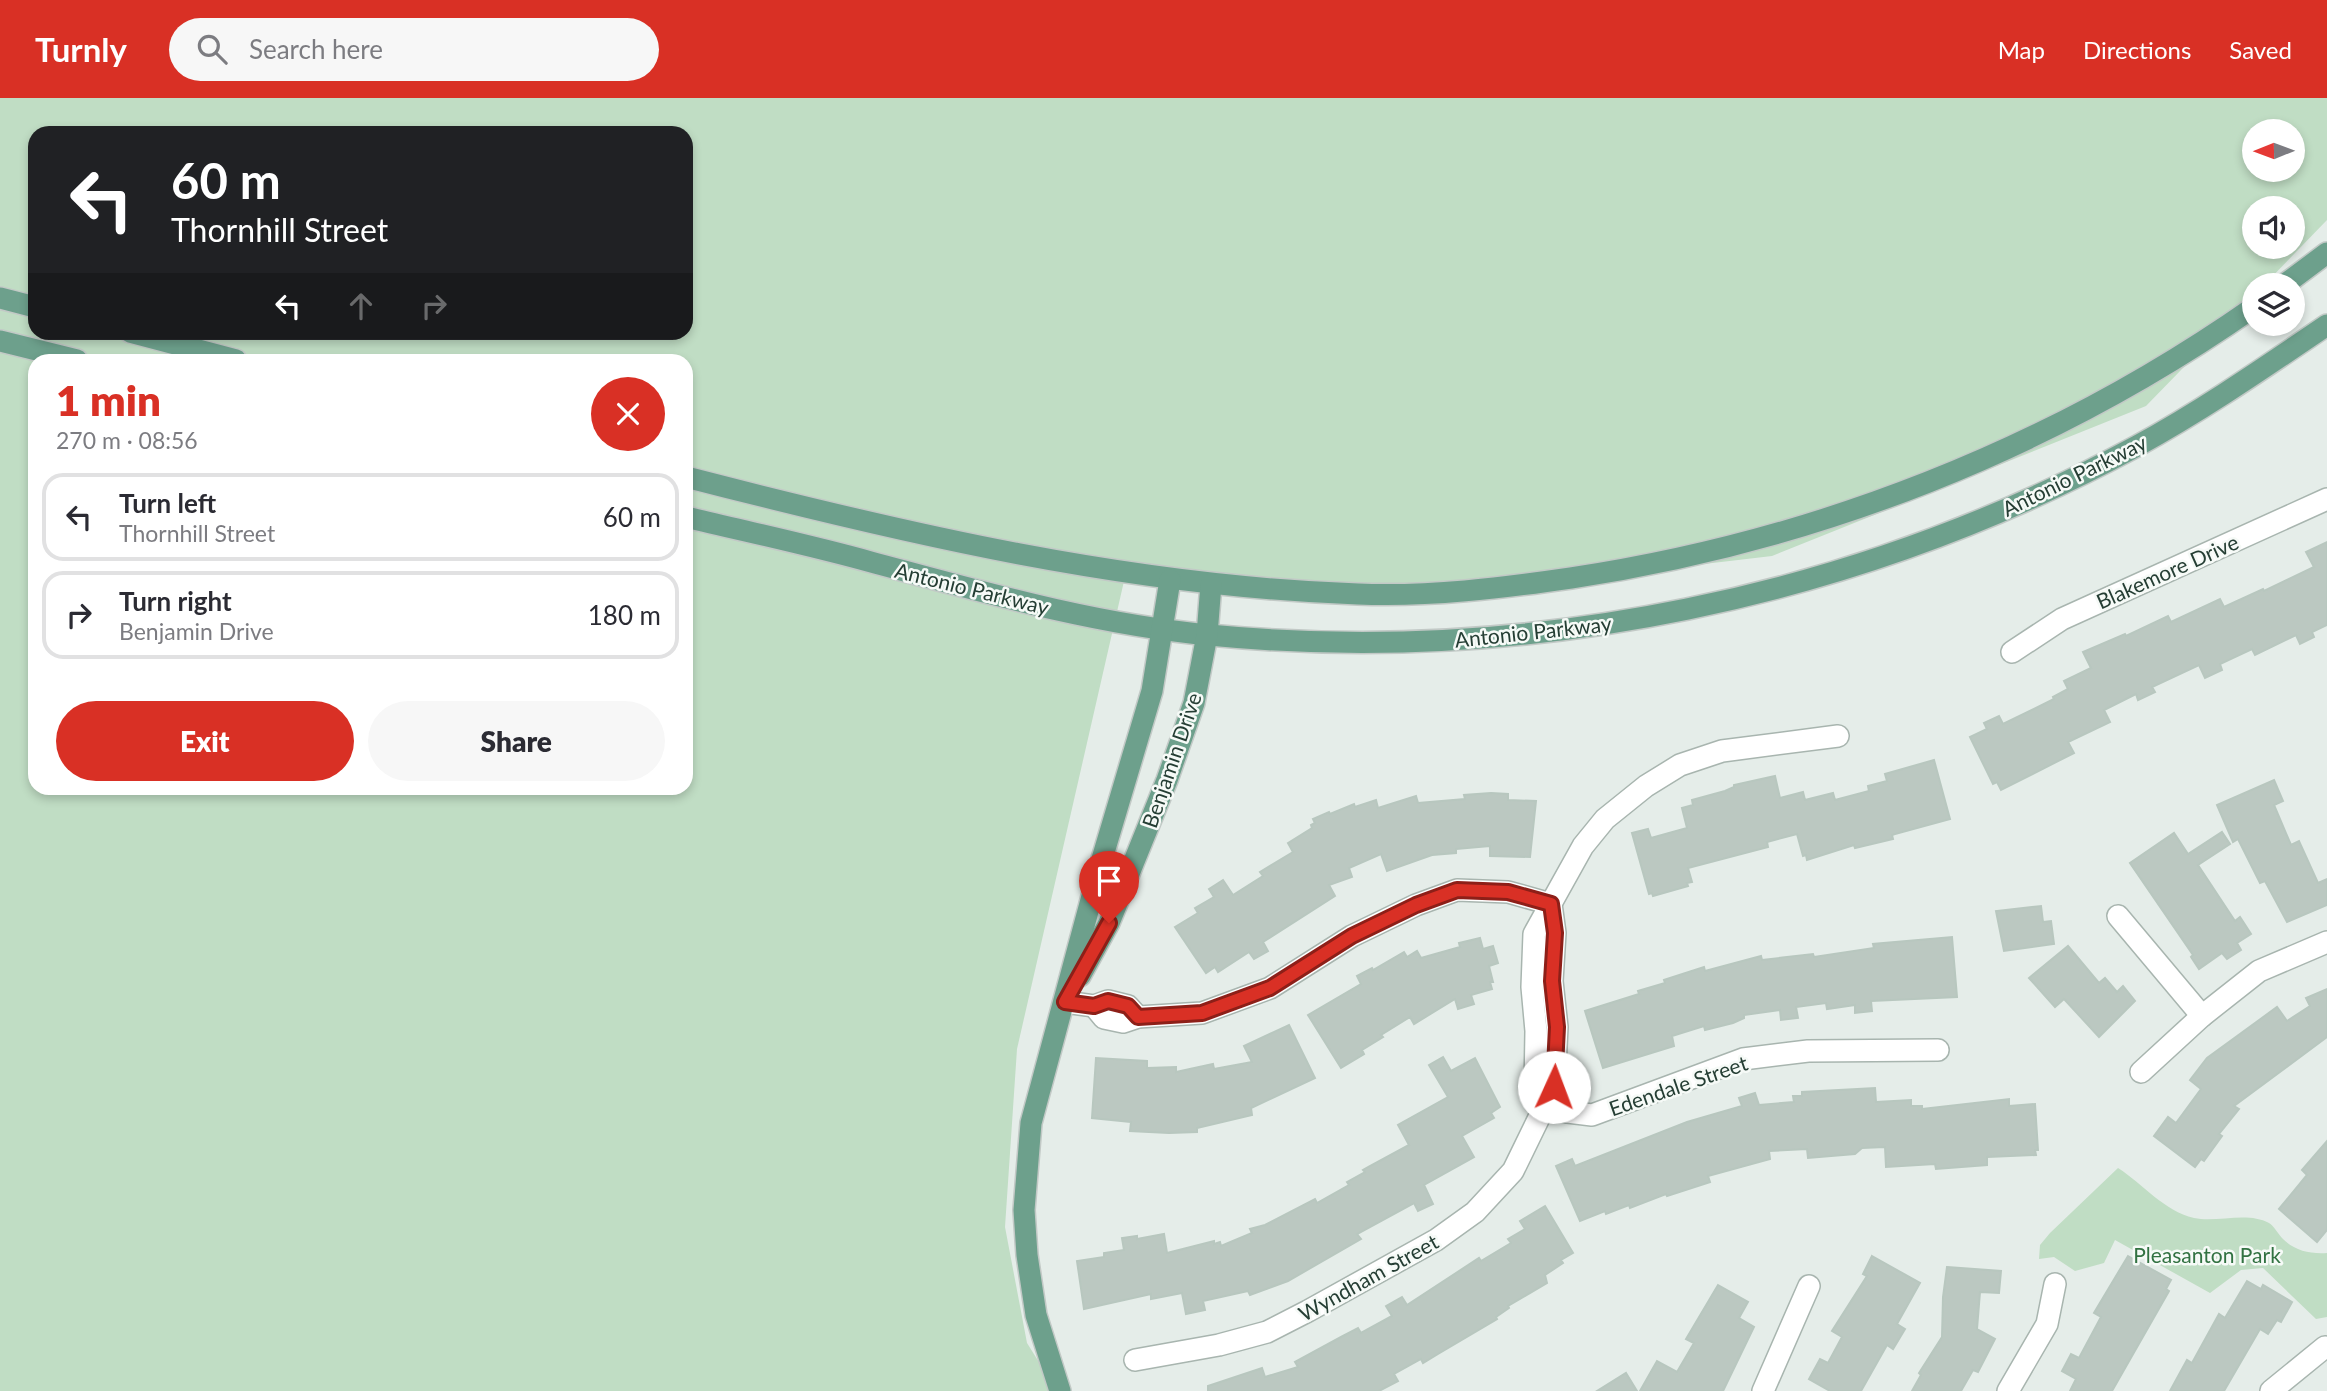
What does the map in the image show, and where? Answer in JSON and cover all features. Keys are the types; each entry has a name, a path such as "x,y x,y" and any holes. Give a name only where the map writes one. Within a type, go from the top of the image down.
{"main road":[{"path":"2300,273 2327,253"},
{"path":"0,298 28,305"},
{"name":"Antonio Parkway","path":"693,479 797,506 1049,561 1170,580 1362,595 1506,587 1651,565 1749,543 1825,521 1989,457 2139,382 2242,315"},
{"name":"Antonio Parkway","path":"693,519 867,561 997,598 1164,629 1294,641 1407,643 1495,637 1633,620 1747,598 1846,570 1946,534 2046,491 2138,445 2242,383 2327,325"},
{"path":"160,340 213,354"},
{"path":"0,341 53,354"},
{"name":"Benjamin Drive","path":"1060,1391 1036,1315 1027,1255 1024,1210 1031,1123 1102,859 1152,691 1170,580"},
{"name":"Benjamin Drive","path":"1065,1002 1109,923 1167,780 1194,703 1207,635 1211,584"}],"street":[{"name":"Blakemore Drive","path":"2012,652 2062,619 2327,499"},
{"path":"1543,1109 1535,1088 1534,934 1583,846 1605,819 1646,786 1680,765 1721,751 1838,736"},
{"path":"1065,1002 1094,1006 1108,1001 1128,1006 1138,1017 1202,1013 1270,988 1352,936 1416,905 1457,890 1508,892 1551,904"},
{"path":"2118,916 2202,1016"},
{"path":"2141,1072 2202,1016 2259,971 2327,942"},
{"name":"Edendale Street","path":"1543,1109 1592,1115 1743,1059 1808,1051 1938,1050"},
{"name":"Wyndham Street","path":"1135,1360 1219,1345 1267,1332 1436,1240 1475,1212 1513,1171 1543,1109"},
{"path":"2008,1391 2047,1324 2055,1284"},
{"path":"1763,1391 1809,1286"},
{"path":"2271,1391 2325,1347"}],"green space":[{"path":"0,98 2327,98 2327,220 2305,243 2305,196 2242,196 2242,259 2289,259 2276,273 2242,273 2242,307 2146,406 1772,556 1364,604 1127,568 1017,1049 1005,1227 1027,1343 1057,1391 0,1391"},
{"name":"Pleasanton Park","path":"2118,1168 2163,1203 2183,1214 2203,1219 2242,1217 2260,1220 2271,1224 2283,1239 2298,1249 2327,1253 2327,1317 2316,1319 2263,1268 2241,1270 2210,1293 2115,1240 2104,1263 2075,1271 2054,1257 2039,1259 2040,1245 2050,1233"}],"building":[{"path":"2327,542 2327,625 2312,632 2314,637 2300,644 2296,635 2255,655 2252,649 2220,664 2222,670 2205,678 2199,665 2152,687 2155,692 2138,700 2136,694 2104,710 2110,722 2068,742 2074,753 2001,790 1997,782 1993,784 1970,737 1987,729 1984,723 1999,716 2003,724 2054,699 2053,697 2068,689 2064,681 2091,668 2083,652 2168,616 2171,622 2220,599 2224,607 2263,589 2264,591 2314,567 2306,552"},
{"path":"1934,760 1950,819 1892,835 1893,839 1855,848 1854,845 1807,860 1806,855 1803,856 1797,834 1767,842 1768,847 1688,868 1692,882 1687,883 1688,886 1653,896 1652,893 1649,894 1632,833 1648,829 1651,838 1687,828 1682,808 1693,805 1692,800 1725,791 1734,785 1775,776 1780,798 1803,792 1805,800 1833,793 1835,800 1869,791 1868,786 1887,781 1885,774"},
{"path":"2274,780 2283,801 2274,805 2291,845 2299,841 2318,883 2327,879 2327,905 2287,922 2265,881 2260,883 2238,839 2233,842 2217,805"},
{"path":"1508,794 1508,800 1536,801 1530,857 1490,856 1490,846 1456,849 1456,853 1432,855 1387,871 1381,854 1349,868 1352,877 1329,885 1335,896 1263,942 1268,951 1254,959 1249,952 1218,972 1215,967 1206,973 1175,927 1198,913 1195,908 1214,897 1209,889 1223,880 1233,895 1263,876 1260,872 1293,852 1288,843 1312,828 1311,825 1315,823 1313,819 1329,812 1330,814 1354,804 1355,807 1376,800 1378,808 1416,796 1418,803 1465,799 1464,795"},
{"path":"2222,832 2230,844 2198,865 2235,921 2240,917 2251,934 2237,943 2241,950 2227,959 2222,953 2199,969 2191,957 2193,955 2130,863 2174,833 2188,854"},
{"path":"2041,906 2043,922 2051,921 2054,944 2004,951 1996,911"},
{"path":"1952,937 1957,997 1871,1001 1872,1011 1855,1013 1855,1005 1827,1009 1826,1003 1796,1007 1798,1018 1781,1020 1780,1010 1744,1015 1744,1018 1733,1023 1705,1030 1704,1026 1672,1036 1674,1046 1603,1068 1585,1011 1639,994 1638,991 1665,983 1664,980 1704,967 1705,971 1761,956 1762,960 1813,954 1814,957 1874,948 1873,944"},
{"path":"1480,938 1483,949 1493,946 1498,963 1489,966 1492,989 1471,995 1474,1004 1458,1009 1455,999 1414,1024 1410,1017 1381,1035 1383,1037 1362,1050 1364,1054 1341,1068 1308,1015 1361,984 1357,976 1404,952 1407,957 1417,951 1421,958 1460,947 1459,943"},
{"path":"2068,946 2099,983 2105,978 2117,992 2123,986 2135,1001 2099,1037 2064,999 2055,1007 2029,978"},
{"path":"2327,989 2327,1037 2234,1106 2239,1109 2219,1134 2222,1136 2204,1161 2201,1159 2195,1167 2154,1136 2168,1117 2176,1123 2201,1089 2190,1080 2207,1058 2277,1007 2287,1021 2310,1006 2306,998"},
{"path":"1289,1025 1315,1078 1251,1108 1252,1115 1197,1128 1197,1132 1169,1133 1130,1131 1131,1122 1092,1118 1096,1058 1147,1061 1147,1068 1176,1067 1176,1072 1213,1064 1214,1069 1252,1062 1244,1046"},
{"path":"1443,1057 1451,1071 1475,1058 1500,1107 1491,1113 1494,1118 1462,1136 1474,1157 1424,1185 1433,1204 1418,1211 1414,1203 1357,1234 1361,1239 1288,1281 1250,1295 1248,1291 1203,1301 1205,1310 1186,1314 1182,1293 1151,1299 1151,1294 1084,1309 1077,1261 1104,1257 1104,1253 1124,1250 1122,1238 1137,1236 1137,1239 1164,1234 1167,1253 1214,1241 1214,1244 1220,1242 1221,1246 1252,1233 1250,1229 1265,1225 1315,1199 1317,1203 1349,1185 1347,1182 1365,1172 1363,1170 1409,1145 1398,1125 1448,1097 1429,1065"},
{"path":"1875,1088 1876,1102 1911,1100 1911,1106 1922,1106 1922,1109 2009,1099 2009,1106 2035,1104 2038,1150 2035,1150 2036,1155 1987,1157 1987,1165 1936,1169 1935,1164 1886,1167 1885,1147 1862,1148 1855,1154 1808,1158 1807,1149 1769,1151 1770,1159 1708,1176 1710,1182 1667,1196 1666,1194 1630,1208 1629,1205 1606,1214 1605,1211 1580,1221 1556,1166 1572,1159 1575,1166 1687,1122 1742,1106 1739,1098 1755,1093 1759,1105 1794,1102 1793,1096 1802,1096 1802,1092"},
{"path":"2327,1141 2327,1230 2317,1242 2279,1209 2307,1175 2302,1170"},
{"path":"1545,1206 1573,1253 1545,1275 1547,1283 1508,1306 1497,1319 1423,1363 1421,1359 1394,1374 1398,1381 1379,1391 1208,1391 1208,1386 1262,1368 1265,1377 1298,1367 1295,1362 1341,1337 1358,1328 1361,1333 1392,1316 1386,1306 1402,1297 1407,1305 1479,1258 1481,1261 1511,1243 1508,1239 1525,1229 1520,1221"},
{"path":"1872,1256 1920,1283 1897,1324 1905,1329 1893,1349 1887,1345 1861,1391 1830,1391 1809,1379 1820,1359 1828,1363 1842,1337 1832,1331 1867,1276 1863,1274"},
{"path":"2128,1256 2171,1280 2166,1289 2169,1291 2112,1391 2070,1391 2076,1379 2062,1371 2071,1354 2079,1358 2101,1317 2094,1313"},
{"path":"1947,1267 2001,1271 1999,1293 1980,1292 1977,1329 1995,1339 1978,1372 1973,1370 1961,1391 1912,1391 1921,1375 1919,1373 1942,1337"},
{"path":"2247,1281 2261,1289 2263,1285 2292,1302 2281,1322 2277,1320 2268,1334 2260,1329 2224,1391 2170,1391 2187,1360 2192,1363 2219,1314 2225,1318"},
{"path":"1718,1285 1748,1302 1739,1318 1754,1327 1723,1391 1640,1391 1657,1361 1677,1372 1694,1343 1686,1339"},
{"path":"1626,1373 1637,1391 1597,1391"}],"route":[{"path":"1109,923 1065,1002 1094,1006 1108,1001 1128,1006 1138,1017 1202,1013 1270,988 1352,936 1416,905 1457,890 1508,892 1551,904 1555,933 1552,981 1557,1027 1554,1087"}]}
